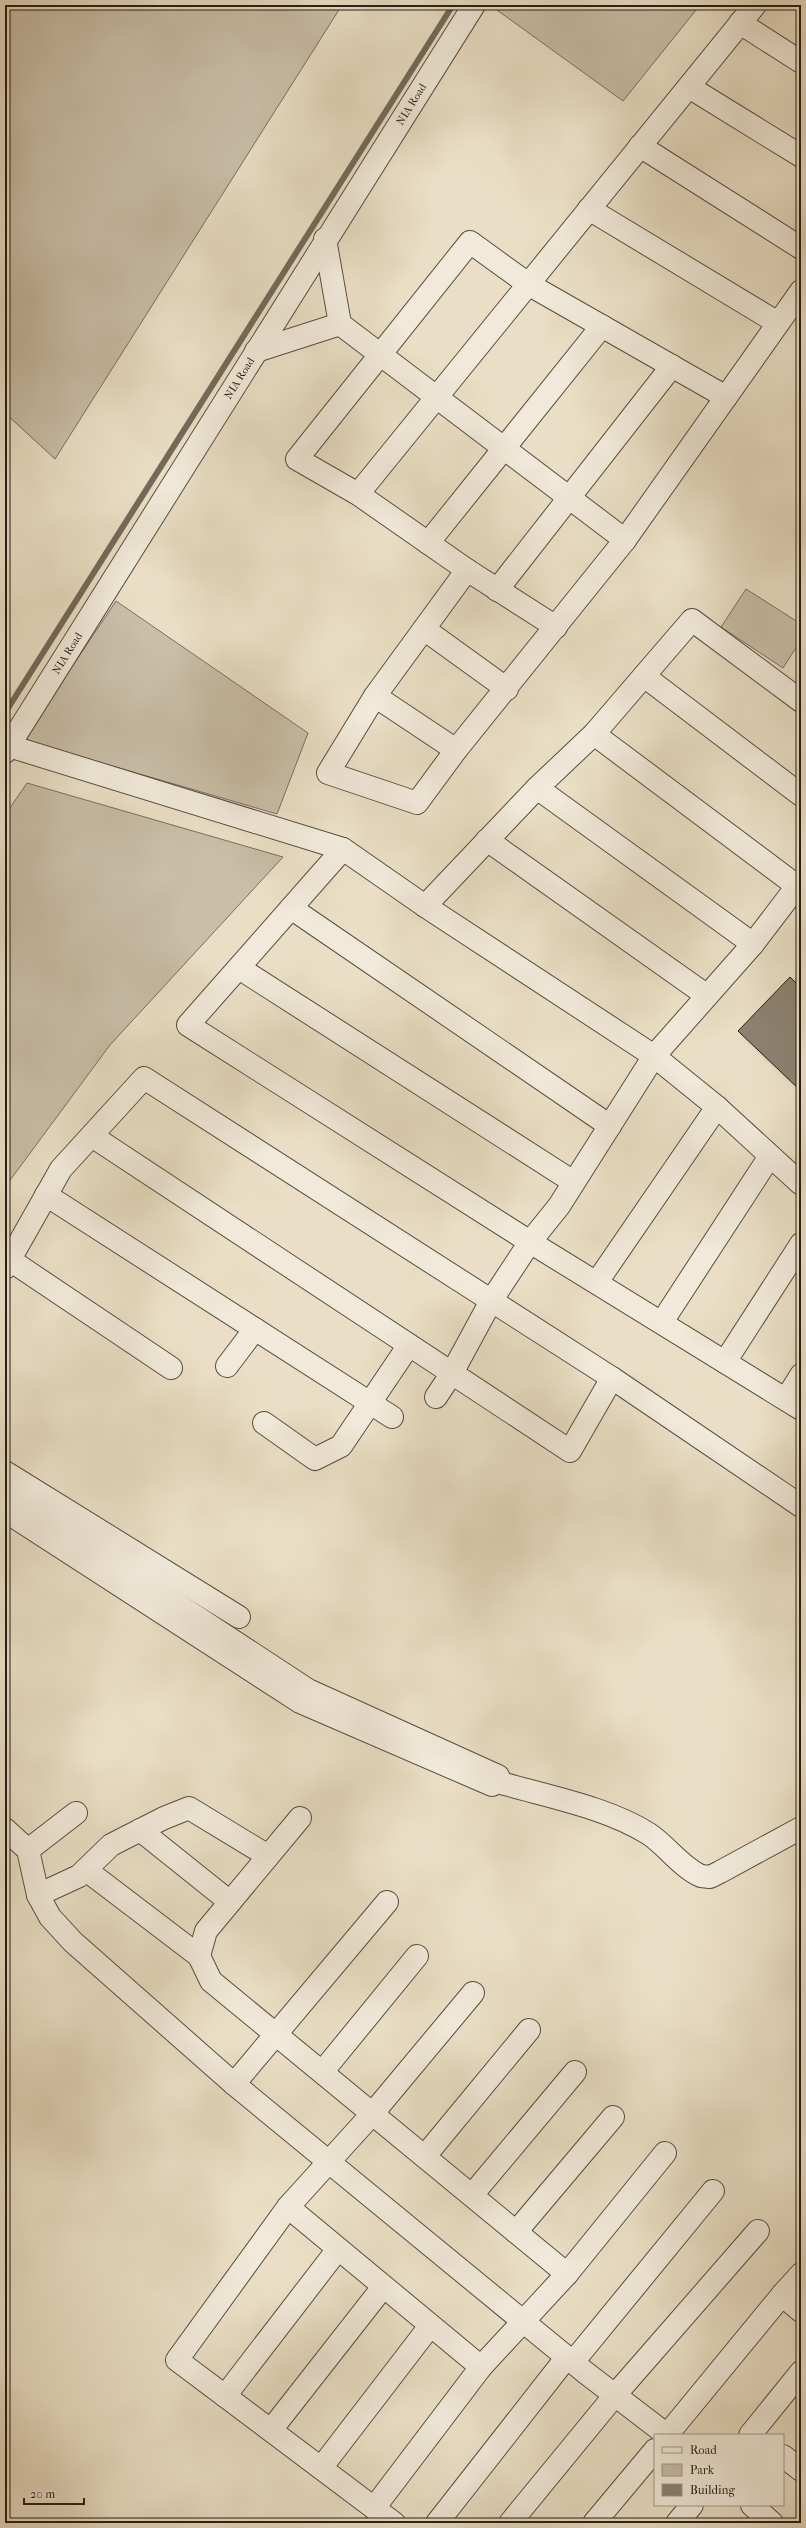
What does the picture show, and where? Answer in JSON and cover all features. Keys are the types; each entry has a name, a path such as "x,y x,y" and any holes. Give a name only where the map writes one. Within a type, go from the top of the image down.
{"street":[{"name":"NIA Road","path":"7,749 325,239 474,5"},
{"path":"358,494 436,395 755,5"},
{"path":"740,23 801,62"},
{"path":"689,87 801,156"},
{"path":"640,146 801,248"},
{"path":"589,209 778,323"},
{"path":"325,239 340,324 381,352 626,540"},
{"path":"556,627 467,570 358,494 297,459 470,242 528,284 726,397"},
{"path":"467,570 375,696 328,773 417,803 456,750 626,540 801,291"},
{"path":"256,351 340,324"},
{"path":"428,543 506,448 602,326"},
{"path":"497,590 672,366"},
{"path":"426,906 537,788 594,734 692,620 801,701"},
{"path":"424,629 507,688"},
{"path":"644,676 801,795"},
{"path":"375,696 456,750"},
{"path":"436,1398 452,1373 491,1301 530,1242 559,1206 572,1181 610,1126 654,1056 706,995 753,944 799,884 594,734"},
{"path":"7,749 343,850 654,1056 717,1107 801,1184"},
{"path":"537,788 753,944"},
{"path":"487,840 706,995"},
{"path":"343,850 188,1026 530,1242 793,1404 801,1375"},
{"path":"291,908 610,1126"},
{"path":"239,968 572,1181"},
{"path":"171,1368 7,1264 62,1169 144,1078 612,1378 801,1506"},
{"path":"597,1282 717,1107"},
{"path":"92,1136 570,1451 612,1378"},
{"path":"662,1322 770,1156"},
{"path":"46,1195 392,1417"},
{"path":"726,1362 801,1244"},
{"path":"227,1366 255,1329"},
{"path":"264,1423 315,1459 341,1446 409,1345"},
{"path":"5,1472 240,1616"},
{"path":"5,1491 100,1563"},
{"path":"5,1511 100,1563 308,1690 498,1776 498,1782 601,1812 649,1834 701,1876 710,1877 801,1828"},
{"path":"38,1895 79,1876 111,1845 189,1808 268,1856"},
{"path":"28,1850 76,1813"},
{"path":"199,1956 206,1931 300,1818"},
{"path":"5,1829 28,1850 38,1895 50,1917 73,1942 234,2084 570,2360 666,2434"},
{"path":"140,1830 230,1902"},
{"path":"86,1870 199,1956 211,1981 277,2033 566,2274"},
{"path":"234,2084 387,1902"},
{"path":"323,2071 418,1956"},
{"path":"394,2523 177,2360 288,2207 373,2113 474,1993"},
{"path":"424,2156 529,2030"},
{"path":"472,2195 575,2072"},
{"path":"516,2232 613,2117"},
{"path":"374,2508 481,2367 524,2322 566,2274 665,2153"},
{"path":"437,2523 570,2360 713,2191"},
{"path":"288,2207 481,2367"},
{"path":"510,2523 615,2395 758,2231"},
{"path":"225,2396 338,2249"},
{"path":"668,2434 801,2274"},
{"path":"271,2430 383,2287"},
{"path":"782,2295 801,2311"},
{"path":"321,2468 430,2326"},
{"path":"753,2434 801,2372"},
{"path":"594,2523 654,2451"},
{"path":"784,2457 801,2470"},
{"path":"677,2523 691,2506"},
{"path":"753,2506 772,2523"}],"green space":[{"path":"5,5 342,5 55,459 5,413"},
{"path":"490,5 700,5 623,101"},
{"path":"746,589 801,624 801,640 783,668 721,627"},
{"path":"116,601 308,733 277,814 23,740"},
{"path":"27,783 283,857 110,1045 5,1187 5,815"}],"building":[{"path":"790,977 801,988 801,1091 738,1031"}],"waterway":[{"path":"5,713 453,5"}]}
